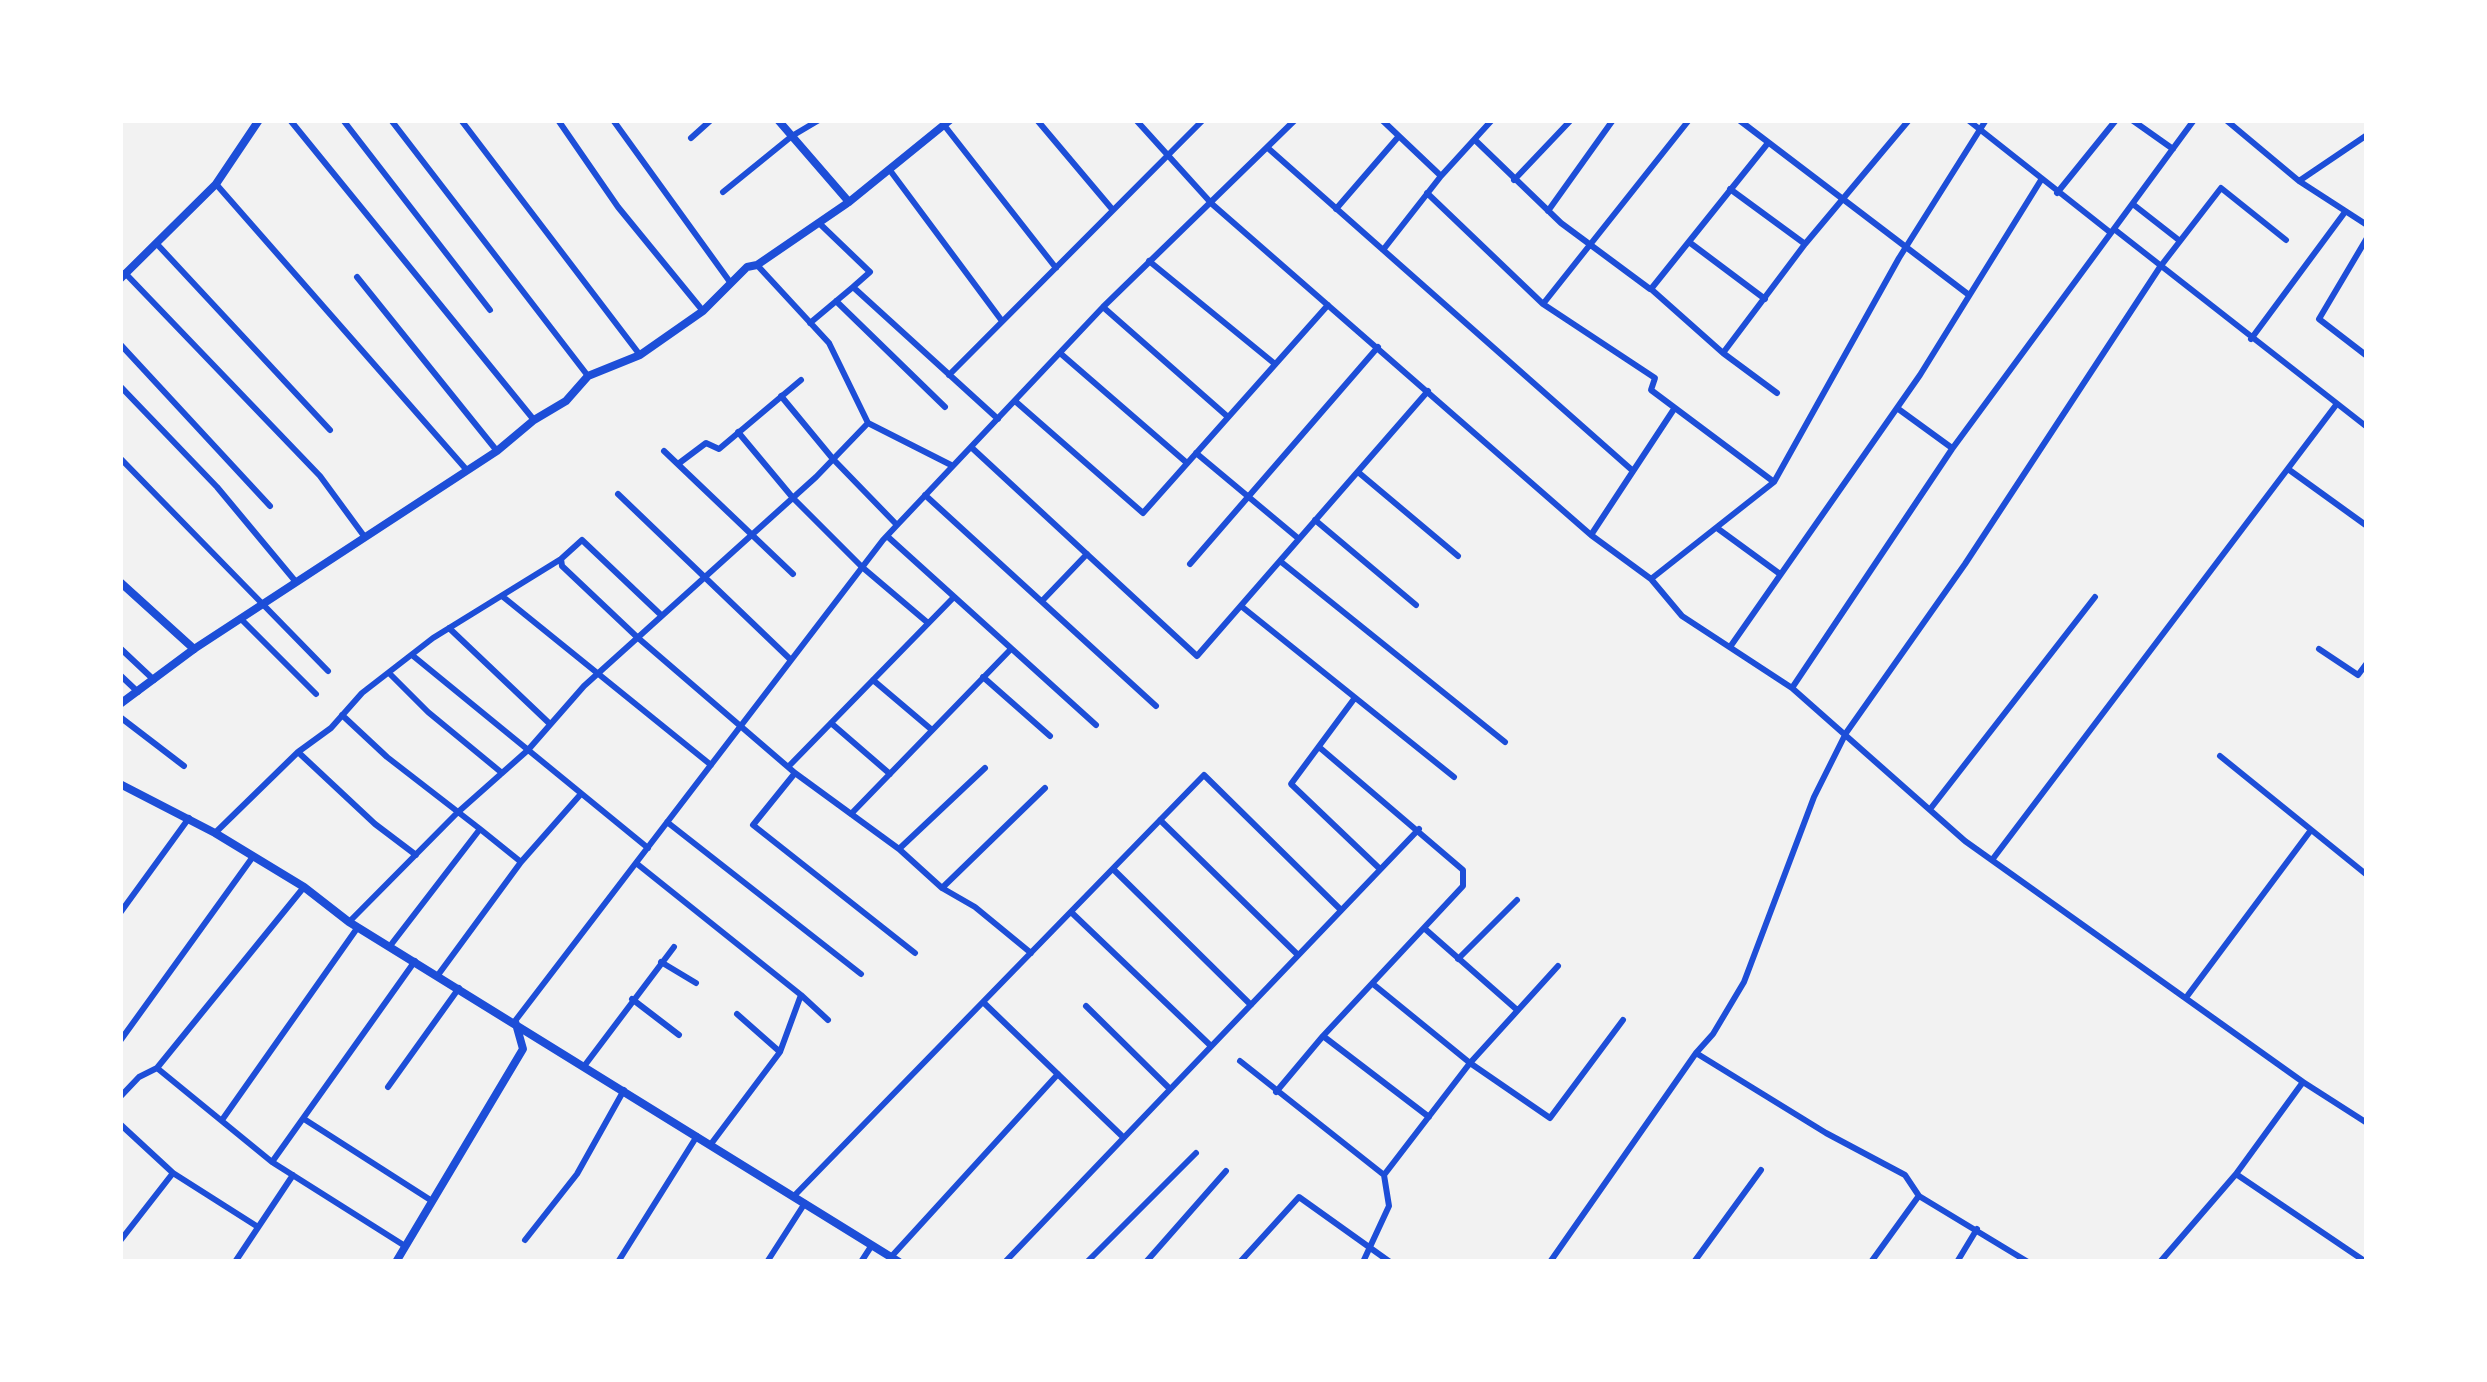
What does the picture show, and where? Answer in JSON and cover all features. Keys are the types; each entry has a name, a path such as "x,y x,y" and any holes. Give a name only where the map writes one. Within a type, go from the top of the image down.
{"street":[{"path":"260,120 216,184 123,276 320,476 364,536"},
{"path":"290,120 534,420"},
{"path":"343,120 490,310"},
{"path":"391,120 588,376"},
{"path":"461,120 640,355"},
{"path":"557,120 703,311"},
{"path":"613,120 730,283"},
{"path":"691,138 711,120"},
{"path":"778,120 849,202"},
{"path":"723,193 792,136 819,120"},
{"path":"1037,120 1113,210"},
{"path":"1136,120 1212,204 1591,535 1651,580 1682,616 1792,688 1992,860 2367,1123"},
{"path":"949,374 1203,120"},
{"path":"515,1021 887,536 1103,308 1295,120"},
{"path":"1382,120 1441,176"},
{"path":"1383,250 1492,120"},
{"path":"1514,180 1570,120"},
{"path":"1548,211 1613,120"},
{"path":"1543,304 1690,120"},
{"path":"1739,120 1969,295"},
{"path":"1723,352 1805,244 1910,120"},
{"path":"1968,120 1983,124 2057,193 2367,427"},
{"path":"2057,193 2116,120"},
{"path":"2132,120 2173,149"},
{"path":"1792,688 1952,448 2194,120"},
{"path":"2226,120 2299,181 2367,225"},
{"path":"120,704 194,649 496,451 566,401 588,376 640,355 703,311 747,267 757,265 849,202 947,122 1056,268"},
{"path":"1651,580 1774,482 1905,248 1983,124"},
{"path":"2299,181 2367,135"},
{"path":"1336,209 1399,136"},
{"path":"1475,140 1587,244 1777,393"},
{"path":"1651,290 1768,143"},
{"path":"1269,149 1633,471"},
{"path":"889,169 1002,322"},
{"path":"1730,647 1897,408 2041,180"},
{"path":"216,184 465,468"},
{"path":"1550,1262 1696,1052 1714,1034 1744,982 1814,797 1846,733 1965,563 2160,267 2221,188 2286,240"},
{"path":"1730,189 1805,244"},
{"path":"1427,193 1543,304 1655,377 1651,389 1774,482"},
{"path":"2134,206 2180,241"},
{"path":"2251,339 2346,212"},
{"path":"810,322 870,272 819,223"},
{"path":"2367,238 2319,319 2367,356"},
{"path":"1689,242 1765,299"},
{"path":"156,243 330,430"},
{"path":"1149,262 1275,364"},
{"path":"757,265 829,344 868,423 953,466"},
{"path":"357,277 496,451"},
{"path":"853,287 998,419"},
{"path":"836,301 945,407"},
{"path":"1015,400 1143,513 1328,305"},
{"path":"1103,308 1228,416"},
{"path":"120,344 270,506"},
{"path":"1190,564 1378,347"},
{"path":"1060,353 1187,463"},
{"path":"678,464 706,442 718,448 801,380"},
{"path":"120,386 217,488 296,582"},
{"path":"971,447 1197,656 1428,391"},
{"path":"781,396 897,525"},
{"path":"1992,860 2336,405"},
{"path":"1897,408 1952,448"},
{"path":"1591,535 1674,409"},
{"path":"221,1122 353,924 416,855 528,750 597,674 793,498 868,423"},
{"path":"738,432 793,498 862,568 928,623"},
{"path":"664,451 793,574"},
{"path":"1196,453 1299,539"},
{"path":"120,458 328,671"},
{"path":"2288,469 2367,526"},
{"path":"1358,472 1458,556"},
{"path":"618,494 791,660"},
{"path":"925,496 1156,706"},
{"path":"1316,520 1416,605"},
{"path":"1717,528 1780,574"},
{"path":"887,536 1096,724"},
{"path":"215,832 389,673 449,628 561,559 582,540 661,615"},
{"path":"1042,601 1087,554"},
{"path":"561,559 562,566 637,637 792,770 1031,953"},
{"path":"1280,561 1504,742"},
{"path":"120,582 194,649"},
{"path":"502,596 711,765"},
{"path":"915,952 753,825 831,723 954,597"},
{"path":"1931,808 2095,597"},
{"path":"1241,606 1454,777"},
{"path":"242,620 316,694"},
{"path":"449,628 550,724"},
{"path":"120,648 154,680"},
{"path":"851,814 1010,649"},
{"path":"2319,650 2358,675 2367,663"},
{"path":"412,655 648,848"},
{"path":"389,673 428,712 502,772"},
{"path":"120,675 137,692"},
{"path":"983,677 1050,736"},
{"path":"872,680 932,730"},
{"path":"1354,699 1291,784 1380,869"},
{"path":"342,715 520,862"},
{"path":"120,717 184,766"},
{"path":"831,723 890,774"},
{"path":"1276,1092 1463,886 1463,870 1319,747"},
{"path":"298,752 375,824 416,855"},
{"path":"2220,756 2367,875"},
{"path":"899,849 985,768"},
{"path":"794,1196 1204,775 1342,910"},
{"path":"942,888 1045,788"},
{"path":"122,789 215,832 304,887 353,924 895,1259 1058,1074"},
{"path":"438,975 520,862 580,795"},
{"path":"120,913 189,818"},
{"path":"1160,820 1298,955"},
{"path":"667,822 861,974"},
{"path":"390,946 480,829"},
{"path":"1005,1262 1419,829"},
{"path":"2187,996 2312,830"},
{"path":"120,1041 251,858"},
{"path":"636,863 828,1020"},
{"path":"1113,869 1251,1005"},
{"path":"120,1097 139,1077 158,1068 304,887"},
{"path":"1458,959 1516,900"},
{"path":"1071,912 1211,1046"},
{"path":"1424,928 1516,1009"},
{"path":"585,1065 674,946"},
{"path":"272,1162 415,961"},
{"path":"661,962 697,983"},
{"path":"1384,1175 1470,1063 1558,966"},
{"path":"1373,983 1470,1063 1550,1118 1623,1020"},
{"path":"388,1087 459,988"},
{"path":"711,1144 780,1052 801,994"},
{"path":"632,999 680,1034"},
{"path":"983,1002 1124,1138"},
{"path":"1087,1006 1170,1089"},
{"path":"737,1014 780,1052"},
{"path":"396,1262 523,1049 515,1021"},
{"path":"1322,1036 1429,1118"},
{"path":"1696,1052 1826,1133 1905,1175 1919,1196 2028,1262"},
{"path":"1240,1061 1384,1175 1389,1206 1363,1262"},
{"path":"158,1068 272,1162 405,1246"},
{"path":"2160,1262 2236,1174 2303,1082"},
{"path":"525,1240 577,1174 624,1090"},
{"path":"304,1118 432,1201"},
{"path":"120,1124 173,1173 258,1227"},
{"path":"618,1262 698,1136"},
{"path":"1088,1262 1196,1153"},
{"path":"1694,1262 1761,1170"},
{"path":"1146,1262 1226,1171"},
{"path":"120,1241 173,1173"},
{"path":"2236,1174 2366,1262"},
{"path":"235,1262 292,1175"},
{"path":"1871,1262 1919,1196"},
{"path":"1240,1262 1299,1197 1390,1262"},
{"path":"767,1262 805,1203"},
{"path":"1957,1262 1978,1228"},
{"path":"861,1262 872,1245"}]}
